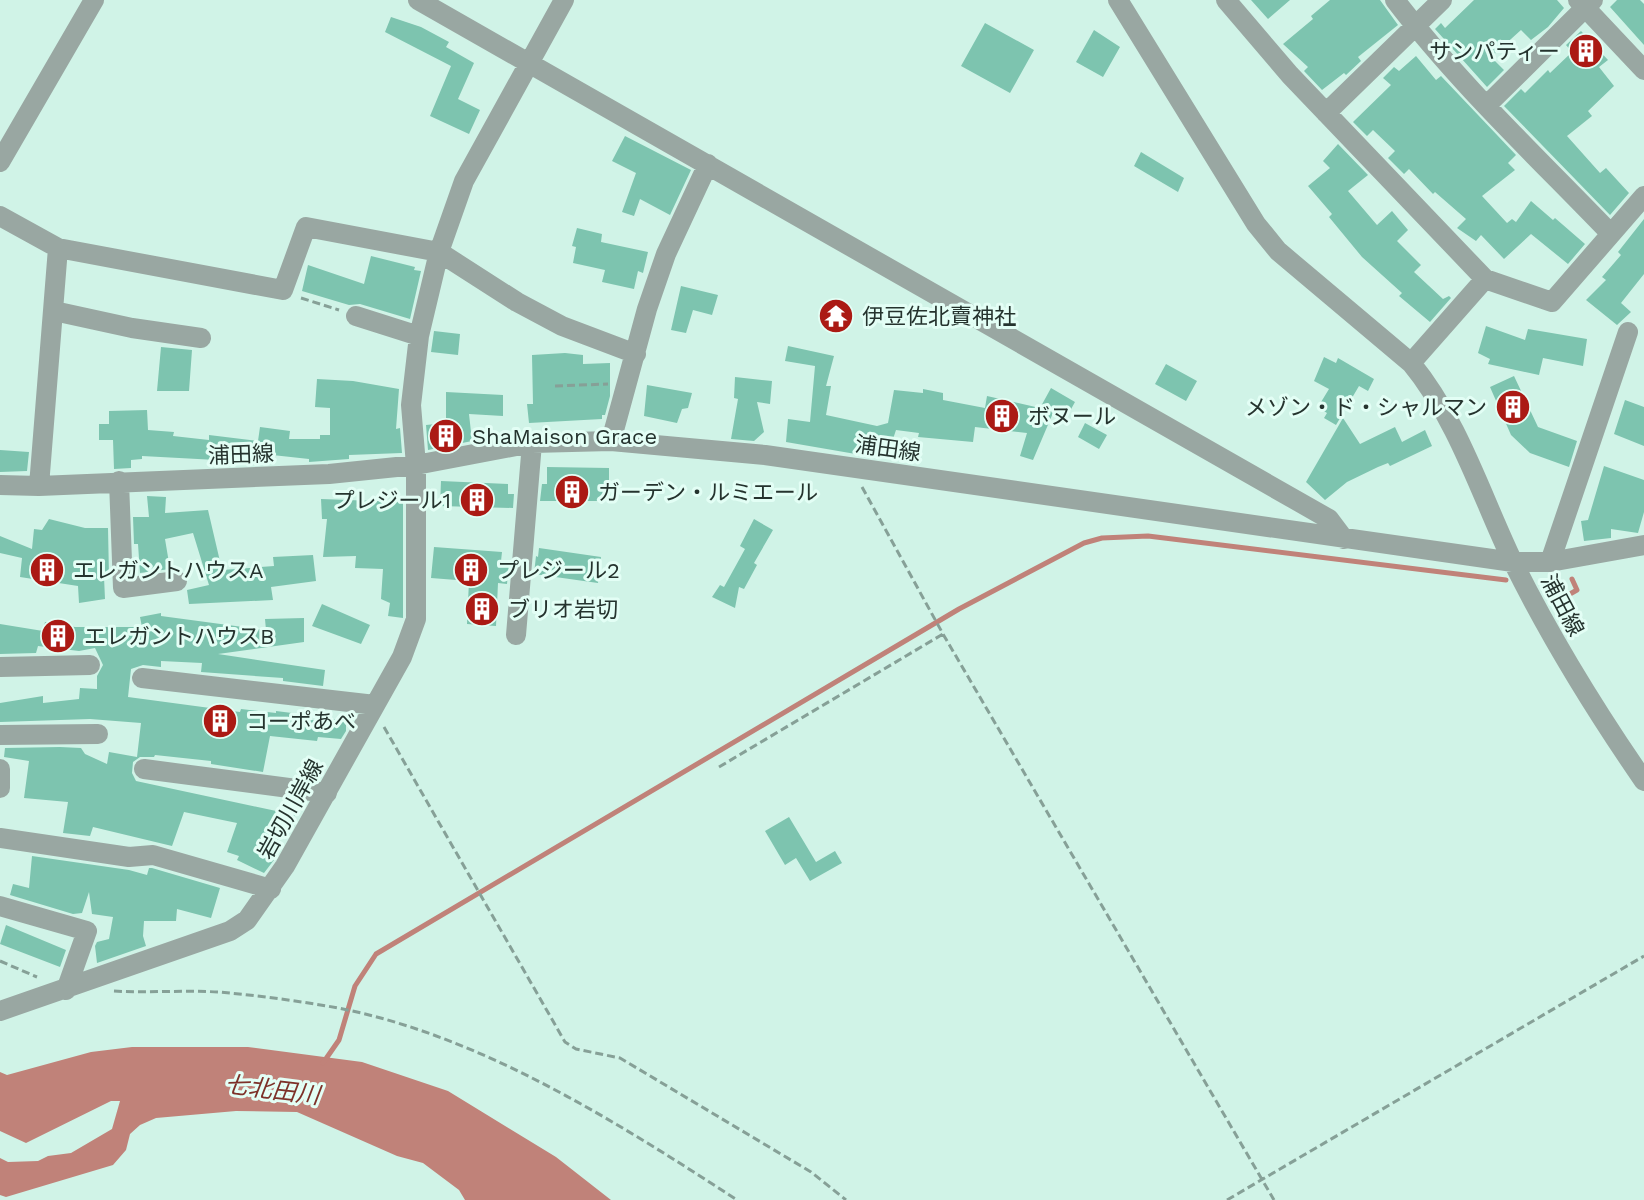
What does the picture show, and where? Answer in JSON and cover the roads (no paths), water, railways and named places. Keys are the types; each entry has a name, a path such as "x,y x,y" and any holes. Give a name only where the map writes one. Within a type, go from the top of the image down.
{"street":[{"path":"0,162 94,0"},
{"path":"418,0 1329,519 1344,539"},
{"name":"岩切川岸線","path":"0,1011 230,931 247,920 271,889 327,793 402,657 416,619 416,465 411,405 419,336 439,252 464,181 564,0"},
{"path":"1118,0 1256,224 1278,251 1411,363 1443,411 1513,562 1550,562 1644,545"},
{"path":"1226,0 1326,113 1485,279 1552,302 1644,196"},
{"path":"1395,0 1487,105 1611,234"},
{"path":"1326,113 1442,0"},
{"path":"1487,105 1586,3 1644,70"},
{"path":"611,441 647,309 666,254 708,164"},
{"path":"0,216 58,248 283,290 306,227 439,252 517,302 562,326 636,354"},
{"path":"39,486 58,248"},
{"path":"1411,363 1485,279"},
{"path":"54,311 132,328 201,338"},
{"path":"356,316 419,336"},
{"path":"1550,562 1628,332"},
{"name":"浦田線","path":"0,485 329,474 416,465 532,443 611,441 765,455 1513,562 1592,705 1644,781"},
{"path":"516,635 532,443"},
{"path":"119,481 123,588 177,581"},
{"path":"0,667 90,665"},
{"path":"142,678 373,710"},
{"path":"0,735 98,734"},
{"path":"0,769 0,788"},
{"path":"144,769 327,793"},
{"path":"0,838 129,857 153,855 271,889"},
{"path":"0,906 87,931 66,990"}],"water":[{"name":"七北田川","path":"132,1047 248,1047 362,1062 448,1091 556,1157 611,1200 465,1200 459,1190 423,1163 397,1156 297,1112 236,1111 156,1118 140,1125 130,1134 126,1150 113,1165 6,1197 0,1195 0,1158 8,1162 38,1161 48,1156 71,1153 112,1129 120,1101 111,1101 26,1143 0,1131 0,1072 7,1075 91,1052"}],"waterway":[{"path":"323,1063 339,1040 355,986 376,954 959,609 1084,543 1102,538 1148,536 1506,580"},
{"path":"1561,599 1577,590 1572,579"}],"place":[{"name":"サンパティー","path":"1586,51"},
{"name":"伊豆佐北賣神社","path":"836,316"},
{"name":"メゾン・ド・シャルマン","path":"1513,407"},
{"name":"ボヌール","path":"1002,416"},
{"name":"ShaMaison Grace","path":"446,436"},
{"name":"ガーデン・ルミエール","path":"572,492"},
{"name":"プレジール1","path":"477,500"},
{"name":"エレガントハウスA","path":"47,570"},
{"name":"プレジール2","path":"471,570"},
{"name":"ブリオ岩切","path":"482,609"},
{"name":"エレガントハウスB","path":"58,636"},
{"name":"コーポあべ","path":"220,721"}]}
